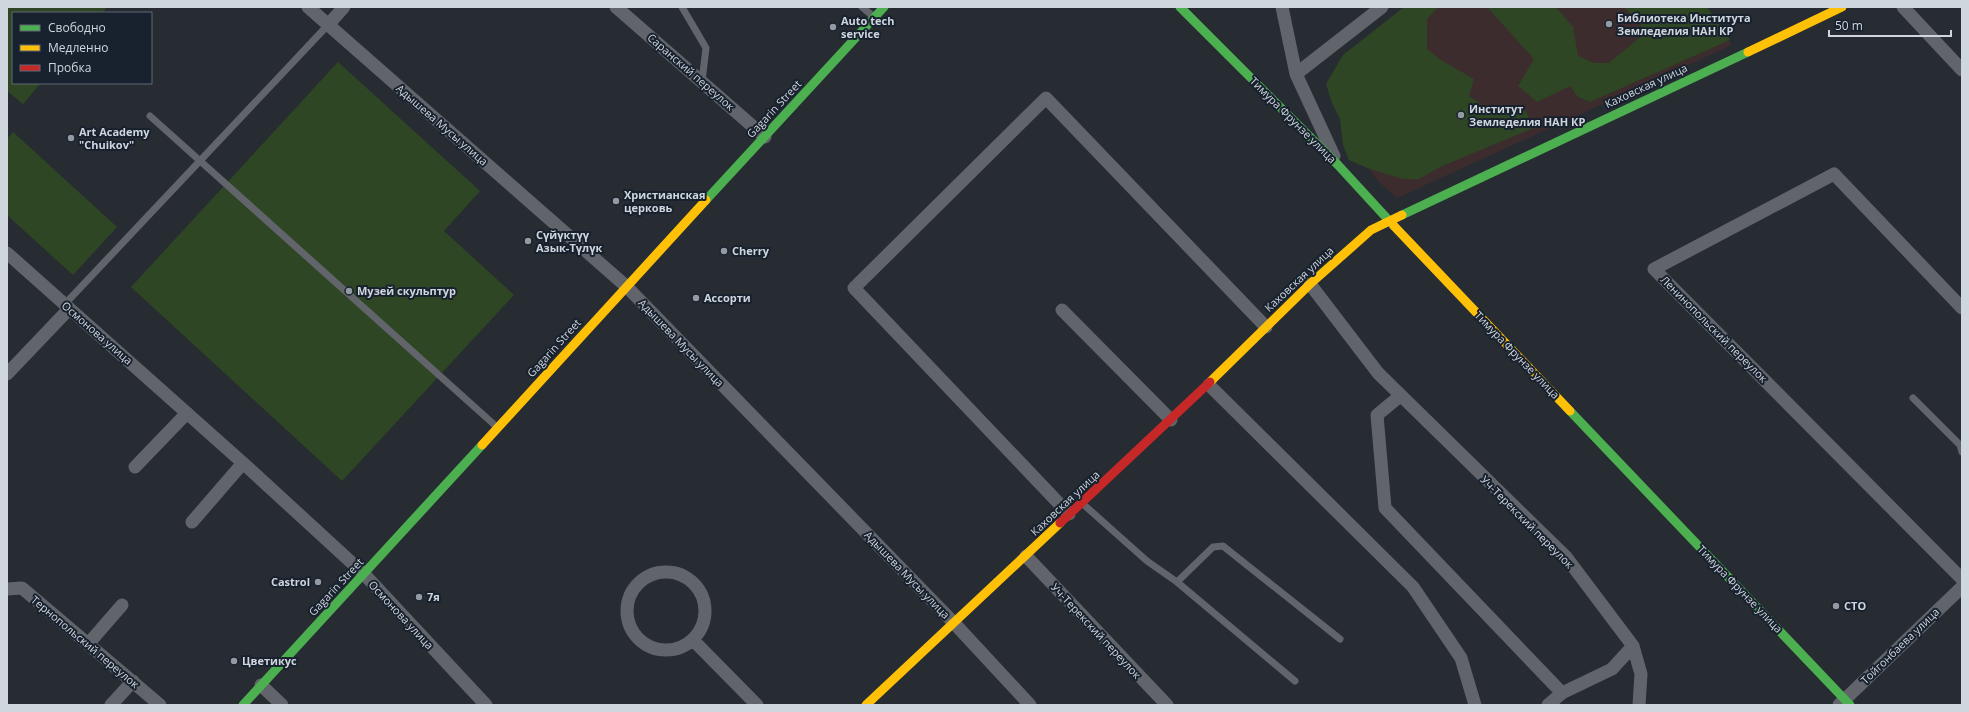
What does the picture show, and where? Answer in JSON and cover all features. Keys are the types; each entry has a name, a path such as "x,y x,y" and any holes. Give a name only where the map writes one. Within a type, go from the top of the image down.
{"main road":[{"name":"Gagarin Street","path":"243,705 884,7"},
{"name":"Тимура Фрунзе улица","path":"1180,7 1338,165 1388,220 1845,703"},
{"name":"Каховская улица","path":"866,705 1209,385 1310,284 1371,230 1388,220 1842,7"}],"street":[{"name":"Адышева Мусы улица","path":"308,7 627,287 954,623 1030,705"},
{"path":"328,25 344,7"},
{"name":"Саранский переулок","path":"616,7 765,136"},
{"path":"1282,7 1296,74 1338,165"},
{"path":"1296,74 1382,7"},
{"path":"1903,7 1962,70"},
{"path":"1069,514 854,288 1046,98 1266,327"},
{"name":"Ленинопольский переулок","path":"1962,308 1834,174 1654,269 1962,579"},
{"name":"Осмонова улица","path":"7,253 243,463 364,574 486,705"},
{"name":"Уч-Терекский переулок","path":"1310,284 1378,373 1566,557 1633,646"},
{"path":"7,374 67,307"},
{"path":"1062,310 1171,420"},
{"path":"1209,385 1413,587 1461,658 1475,705"},
{"path":"1400,396 1377,415 1385,508 1562,692"},
{"path":"135,467 187,413"},
{"path":"192,522 243,463"},
{"name":"Уч-Терекский переулок","path":"1026,556 1167,705"},
{"path":"664,572 682,576 693,583 701,594 705,607 704,621 701,629 692,640 679,648 666,650 652,648 640,641 632,630 627,613 630,596 638,584 651,576 664,572"},
{"name":"Тойгонбаева улица","path":"1845,703 1962,587"},
{"name":"Тернопольский переулок","path":"7,589 22,588 160,705"},
{"path":"88,643 122,605"},
{"path":"692,640 757,705"},
{"path":"1548,705 1562,692 1612,669 1633,646"},
{"path":"1633,646 1641,674 1639,705"},
{"path":"111,705 133,681"},
{"path":"261,685 282,705"}],"lane":[{"path":"682,7 706,48 702,81"},
{"path":"862,7 874,17"},
{"path":"67,307 200,160 328,25"},
{"path":"150,116 498,428"},
{"path":"1913,398 1960,445 1962,452"},
{"path":"1081,503 1147,561 1178,582 1296,681"},
{"path":"1178,582 1213,547 1222,546 1340,639"}],"shaded area":[{"name":"Институт Земледелия НАН КР","path":"1415,7 1704,7 1732,45 1397,198 1380,183 1352,148"}],"green space":[{"path":"7,7 107,7 103,12 12,12 12,84 40,84 23,104 7,91"},
{"path":"1404,7 1438,7 1427,19 1427,49 1441,60 1474,79 1469,96 1482,105 1501,113 1526,111 1533,128 1440,167 1419,179 1403,179 1367,168 1349,160 1343,145 1340,119 1332,103 1326,84 1343,55"},
{"path":"1487,7 1556,7 1573,27 1578,56 1594,63 1609,63 1644,34 1640,24 1624,7 1707,7 1730,40 1590,102 1578,97 1570,86 1537,102 1518,86 1534,59"},
{"path":"338,62 480,191 444,231 514,295 342,481 131,287"},
{"path":"13,132 117,227 73,275 7,215 7,139"}],"traffic: fast":[{"path":"706,200 884,7"},
{"path":"1180,7 1338,165 1394,226"},
{"path":"1402,215 1748,52"},
{"path":"1570,411 1850,705"},
{"path":"243,705 482,445"}],"traffic: slow":[{"path":"1748,52 1842,7"},
{"path":"482,445 706,200"},
{"path":"1210,382 1310,284 1371,230 1402,215"},
{"path":"1394,226 1570,411"},
{"path":"866,705 1060,523"}],"traffic: jam":[{"path":"1060,523 1210,382"}],"place":[{"name":"Библиотека Института Земледелия НАН КР","path":"1609,24"},
{"name":"Auto tech service","path":"833,27"},
{"name":"Институт Земледелия НАН КР","path":"1461,115"},
{"name":"Art Academy \"Chuikov\"","path":"71,138"},
{"name":"Христианская церковь","path":"616,201"},
{"name":"Сүйүктүү Азык-Түлүк","path":"528,241"},
{"name":"Cherry","path":"724,251"},
{"name":"Музей скульптур","path":"349,291"},
{"name":"Ассорти","path":"696,298"},
{"name":"Castrol","path":"318,582"},
{"name":"7я","path":"419,597"},
{"name":"СТО","path":"1836,606"},
{"name":"Цветикус","path":"234,661"}]}
